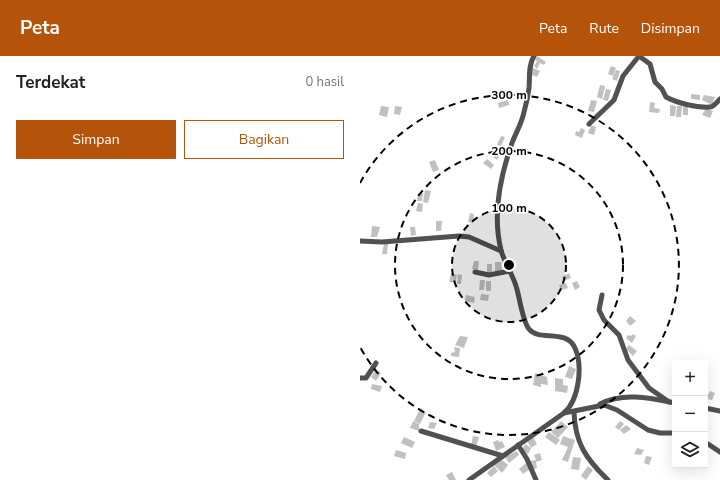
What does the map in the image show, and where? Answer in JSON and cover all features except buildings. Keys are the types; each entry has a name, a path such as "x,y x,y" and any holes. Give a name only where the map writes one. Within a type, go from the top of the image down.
{"street":[{"path":"468,480 564,413 572,405 577,393 578,375 575,349 565,338 537,334 529,329 510,271 501,251 498,225 499,187 512,143 524,113 529,89 530,66 534,56"},
{"path":"589,124 614,100 623,76 638,56 650,64 655,82 662,89 666,98 674,101 709,107 715,105 720,99"},
{"path":"360,241 396,241 459,236 475,239 501,251"},
{"path":"474,272 489,275 510,271"},
{"path":"602,295 599,310 604,320 619,335 628,360 650,388 669,402"},
{"path":"360,378 366,378 376,363"},
{"path":"564,413 574,412 598,405 611,399 625,397 672,402"},
{"path":"598,405 610,406 648,430 660,434 672,433"},
{"path":"708,409 720,411"},
{"path":"574,412 576,432 584,453 592,465 608,480"},
{"path":"421,431 503,456"},
{"path":"708,444 720,452"},
{"path":"518,445 527,459 536,480"}]}
